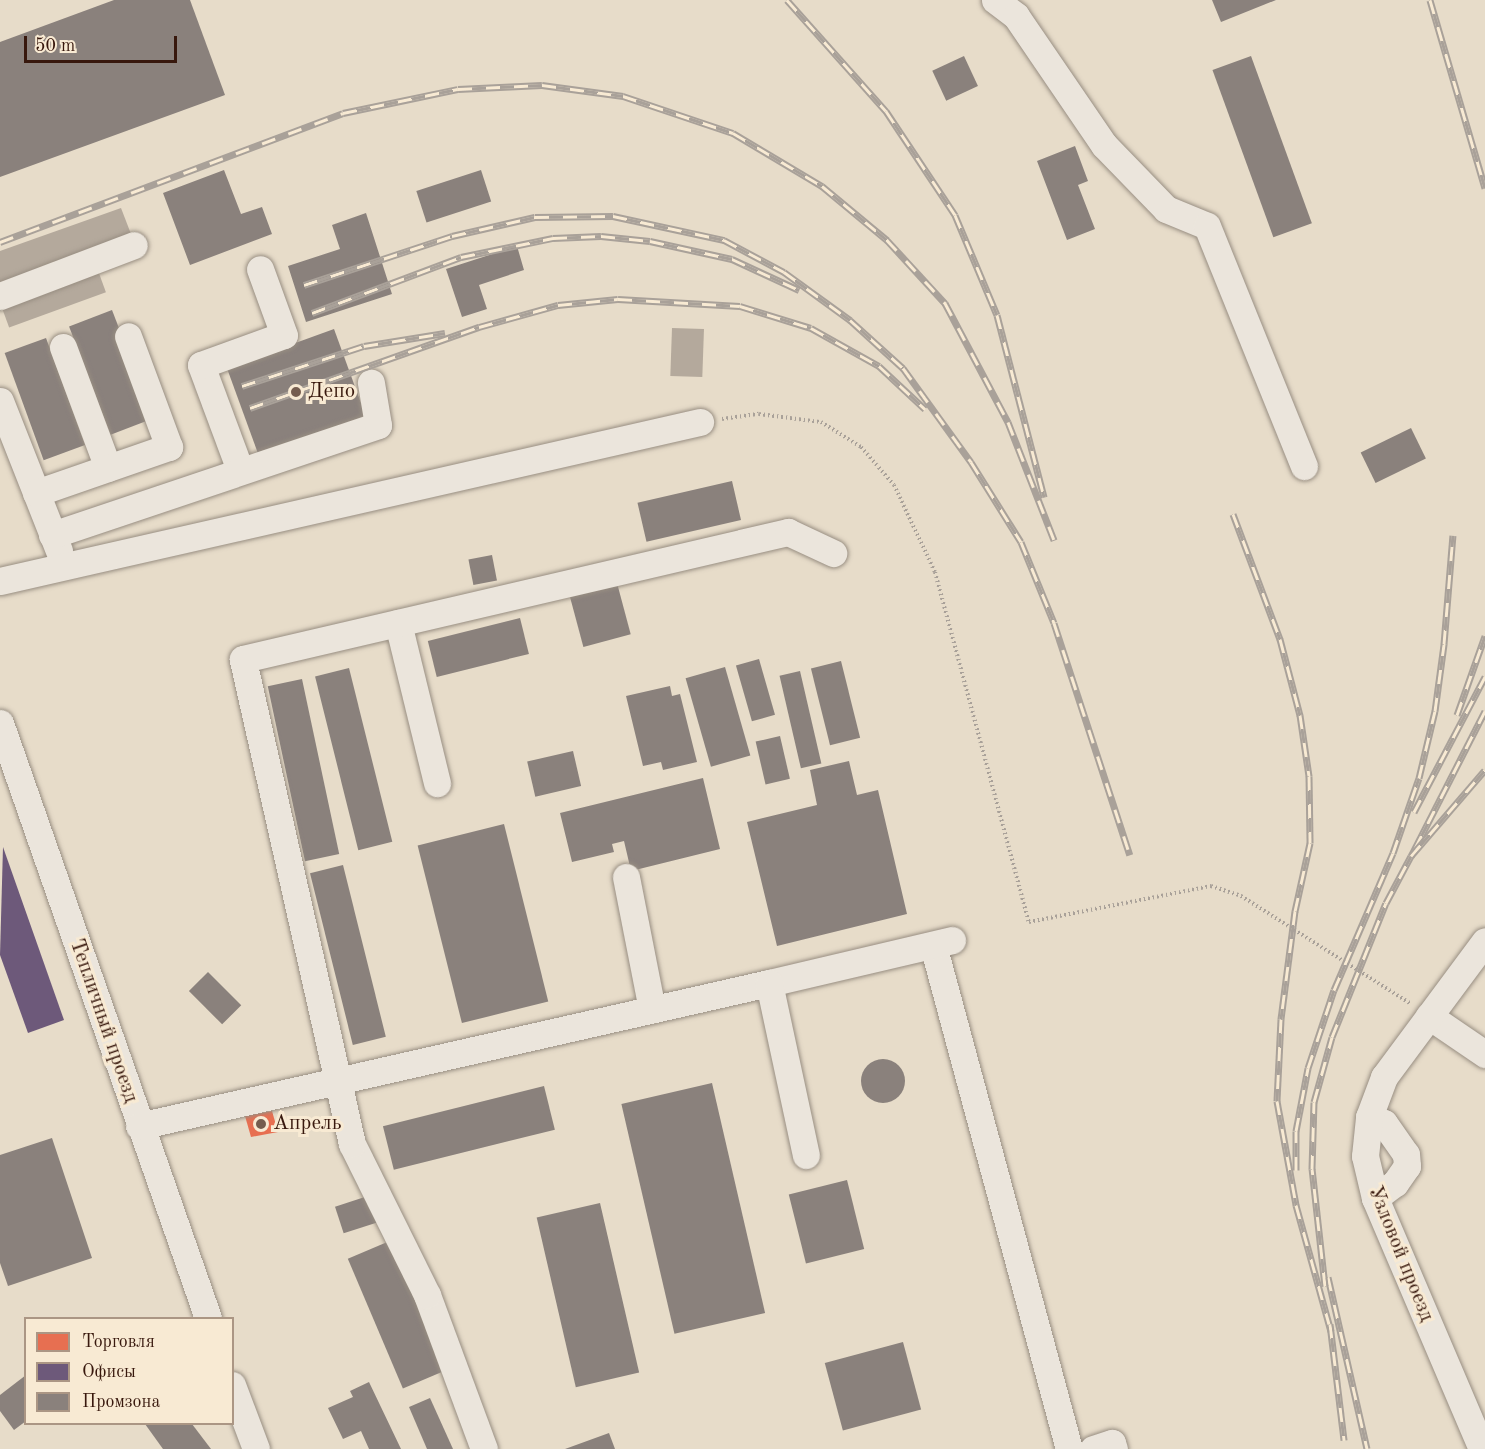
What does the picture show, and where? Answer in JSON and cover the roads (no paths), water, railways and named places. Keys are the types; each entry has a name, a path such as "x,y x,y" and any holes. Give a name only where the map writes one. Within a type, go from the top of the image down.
{"street":[{"path":"995,0 1016,16 1104,145 1166,209 1207,226 1304,466"},
{"path":"0,296 134,245"},
{"path":"240,470 201,365 284,335 260,269"},
{"path":"36,493 169,447 128,336"},
{"path":"63,347 108,468"},
{"path":"52,535 240,470 378,426 370,383"},
{"path":"0,401 66,567"},
{"path":"0,581 700,422"},
{"path":"484,1449 427,1295 352,1144 243,659 788,532 832,553"},
{"path":"398,623 437,783"},
{"name":"Тепличный проезд","path":"0,723 208,1317"},
{"path":"626,877 652,1009"},
{"name":"Узловой проезд","path":"1482,1449 1375,1198 1365,1156 1368,1117 1384,1077 1485,940"},
{"path":"139,1126 942,942 1069,1449"},
{"path":"769,983 806,1155"},
{"path":"1429,1016 1485,1054"},
{"path":"1368,1117 1384,1123 1406,1154 1407,1166 1395,1183 1375,1198"},
{"path":"234,1390 256,1449"},
{"path":"1093,1449 1112,1443 1114,1449"}],"railway":[{"path":"787,0 886,111 955,215 997,315 1044,497"},
{"path":"1430,0 1485,188"},
{"path":"0,242 343,113 458,89 542,85 623,96 733,133 822,186 887,240 945,303 1008,422 1054,540"},
{"path":"304,285 452,236 535,217 613,216 724,240 784,272 850,320 903,368 971,462 1021,542 1054,623 1130,855"},
{"path":"312,313 461,257 553,238 601,236 650,241 732,259 799,290"},
{"path":"250,408 479,327 558,305 618,299 740,306 811,328 879,366 925,409"},
{"path":"242,386 364,346 445,333"},
{"path":"1233,514 1280,639 1300,715 1309,776 1310,843 1295,911 1281,1019 1277,1101 1296,1205 1331,1331"},
{"path":"1296,1170 1296,1131 1308,1068 1334,990 1393,853 1419,778 1435,711 1444,644 1453,535"},
{"path":"1457,715 1485,636"},
{"path":"1414,812 1485,677"},
{"path":"1485,711 1411,856 1485,770"},
{"path":"1325,1286 1312,1169 1314,1102 1332,1037 1386,903 1411,856"},
{"path":"1328,1277 1367,1449"},
{"path":"1330,1324 1344,1440"}],"place":[{"name":"Депо","path":"296,392"},
{"name":"Апрель","path":"261,1124"}]}
